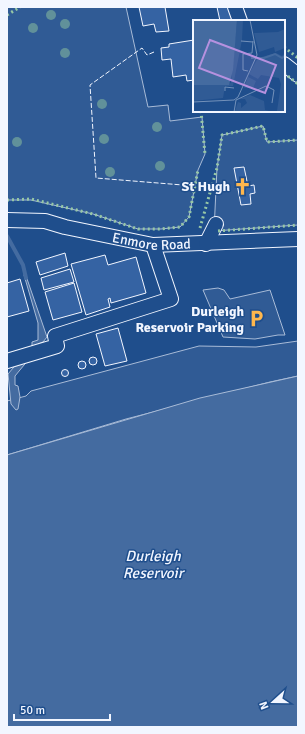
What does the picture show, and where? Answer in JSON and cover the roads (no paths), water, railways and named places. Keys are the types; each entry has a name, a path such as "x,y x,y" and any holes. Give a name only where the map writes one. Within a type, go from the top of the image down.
{"street":[{"path":"235,7 240,20"},
{"path":"285,65 298,75"},
{"name":"Enmore Road","path":"9,220 45,221 65,228 153,245 298,239"},
{"path":"206,244 216,224"},
{"path":"7,361 58,346 55,336 171,300 153,245"}],"water":[{"path":"25,273 47,337 43,342 38,344 37,349 32,347 32,342 38,340 38,323 24,275"},
{"path":"29,359 15,376 15,385 18,386 20,397 18,409 16,410 11,404 8,374 19,361"},
{"name":"Durleigh Reservoir","path":"298,376 298,727 7,727 7,455 200,398"}],"waterway":[{"path":"7,236 23,265 26,278"}],"place":[{"name":"St Hugh","path":"243,186"},
{"name":"Durleigh Reservoir Parking","path":"257,319"}]}
